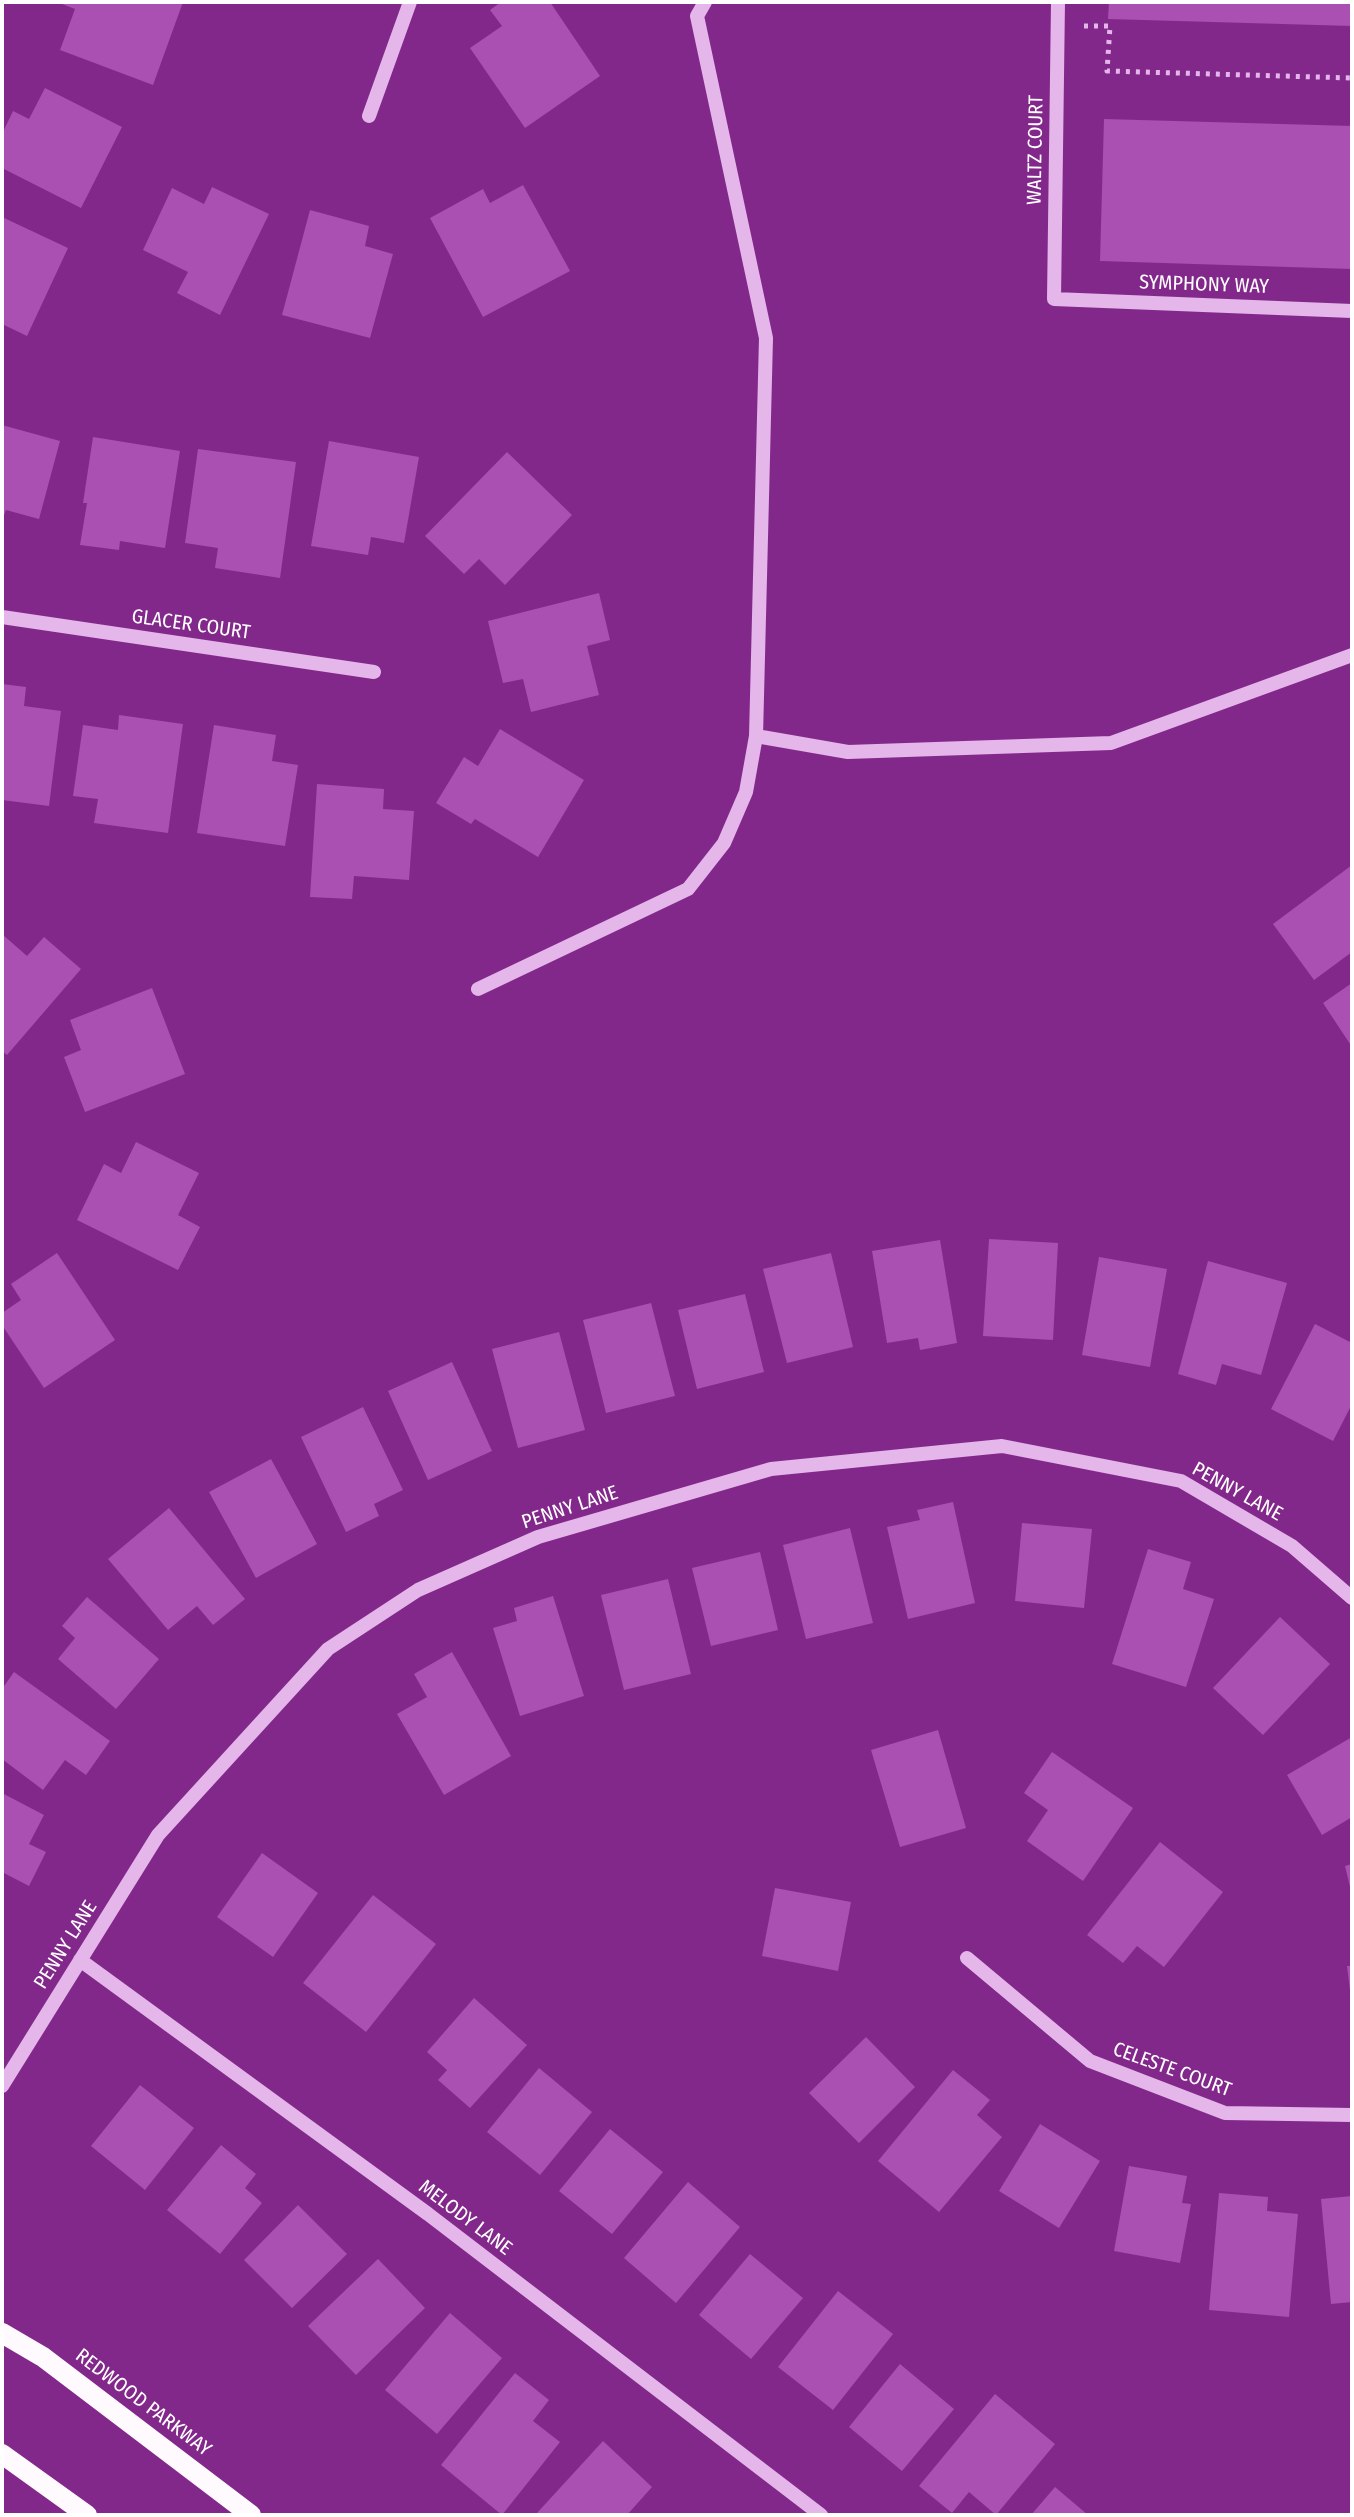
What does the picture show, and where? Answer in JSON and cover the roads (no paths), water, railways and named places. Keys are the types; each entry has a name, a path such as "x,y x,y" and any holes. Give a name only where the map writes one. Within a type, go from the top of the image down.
{"main road":[{"name":"REDWOOD PARKWAY","path":"2,2333 43,2357 251,2515"},
{"path":"2,2454 87,2515"}],"street":[{"path":"369,116 410,2"},
{"path":"478,989 688,889 724,843 746,792 756,736 766,338 697,16 705,2"},
{"name":"WALTZ COURT","path":"1054,299 1058,2"},
{"name":"SYMPHONY WAY","path":"1054,299 1352,311"},
{"name":"GLACER COURT","path":"2,617 374,672"},
{"path":"756,736 848,752 1111,743 1352,655"},
{"name":"PENNY LANE","path":"2,2086 158,1835 328,1649 418,1590 538,1537 771,1469 1002,1446 1181,1481 1292,1546 1352,1598"},
{"name":"CELESTE COURT","path":"967,1958 1090,2061 1225,2113 1352,2115"},
{"name":"MELODY LANE","path":"80,1960 428,2214 821,2515"}]}
